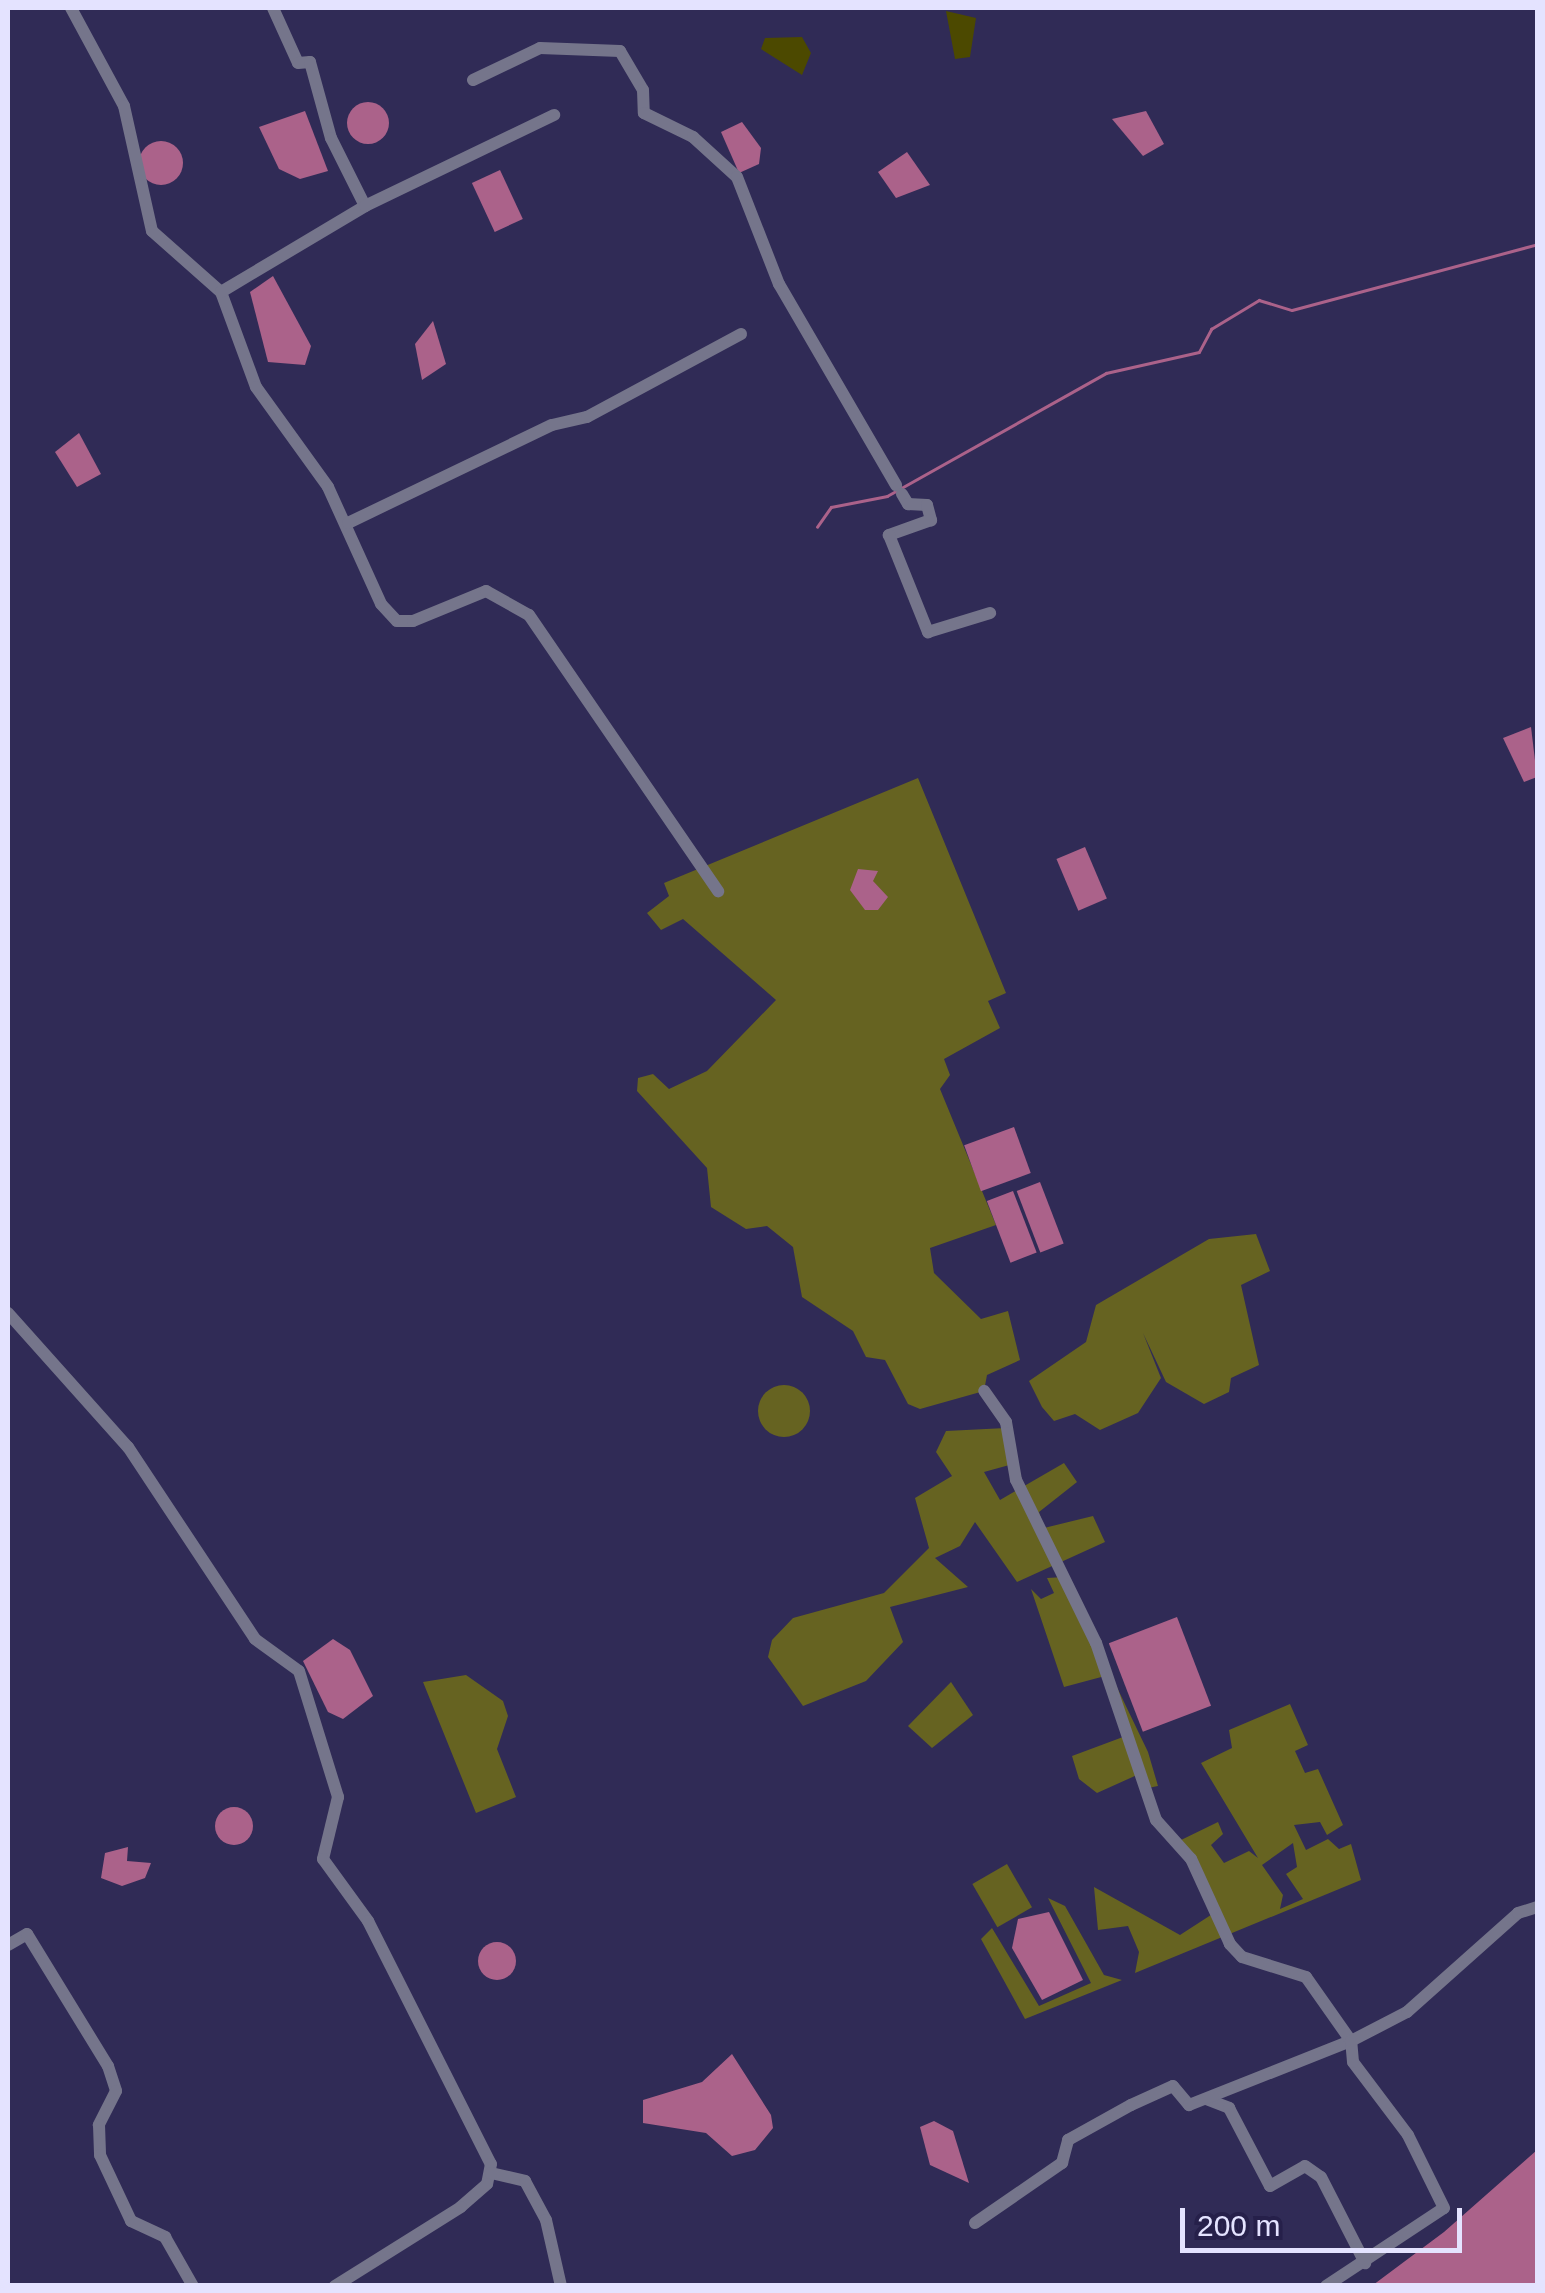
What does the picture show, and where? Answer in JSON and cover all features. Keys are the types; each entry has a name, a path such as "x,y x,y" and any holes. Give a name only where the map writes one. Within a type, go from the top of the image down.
{"street":[{"path":"71,8 124,106 152,232 221,292 256,386 281,411 348,523 397,622 486,591 529,615 718,891"},
{"path":"273,8 298,63 310,62 331,138 365,206"},
{"path":"473,80 540,48 620,51 643,90 644,113 693,137 736,177 779,284 908,504 927,505 931,520 889,534 928,632 990,614"},
{"path":"221,292 365,206 554,115"},
{"path":"348,523 552,425 587,417 740,334"},
{"path":"8,1313 128,1448 244,1625 298,1671 338,1797 324,1859 466,2102 492,2173"},
{"path":"984,1391 1006,1422 1016,1480 1096,1644 1127,1751 1168,1836 1190,1859 1230,1944 1242,1958 1306,1977 1350,2041 1353,2062 1408,2134 1444,2208 1326,2286"},
{"path":"975,2223 1062,2164 1068,2140 1131,2105 1173,2086 1188,2105 1206,2099 1350,2041 1407,2012 1518,1913 1538,1907"},
{"path":"8,1945 27,1934 108,2066 116,2091 99,2125 100,2154 130,2221 165,2236 194,2286"},
{"path":"1206,2099 1229,2108 1270,2186 1305,2166 1321,2178 1365,2263"},
{"path":"335,2286 461,2207 492,2173"},
{"path":"492,2173 525,2180 561,2286"}],"shaded area":[{"path":"946,11 976,18 970,57 955,59"},
{"path":"802,37 811,53 802,75 761,49 765,38"},
{"path":"368,102 383,108 389,123 383,138 368,144 353,138 347,123 353,108"},
{"path":"305,111 328,171 300,179 279,169 259,127"},
{"path":"1146,111 1164,144 1143,156 1112,119"},
{"path":"742,122 761,148 759,164 739,173 721,132"},
{"path":"161,141 176,148 183,163 176,178 161,185 146,178 139,163 146,148"},
{"path":"907,152 930,185 896,198 878,172"},
{"path":"500,170 523,219 495,232 472,183"},
{"path":"273,276 311,346 305,365 268,362 250,292"},
{"path":"433,321 446,364 422,380 415,344"},
{"path":"79,433 101,474 77,487 55,452"},
{"path":"1531,727 1537,777 1524,782 1503,738"},
{"path":"918,778 1006,993 988,1001 1000,1028 944,1059 950,1075 940,1089 996,1225 930,1248 934,1273 981,1319 1008,1311 1020,1360 987,1375 984,1391 920,1409 908,1404 885,1360 866,1357 853,1331 802,1297 793,1247 767,1226 746,1229 711,1207 707,1168 637,1091 638,1078 653,1074 669,1089 707,1071 776,1000 683,919 661,930 647,913 669,896 664,883"},
{"path":"1085,847 1107,899 1078,911 1056,859"},
{"path":"858,869 878,871 873,881 888,897 878,910 865,910 850,890"},
{"path":"1014,1127 1031,1173 981,1191 964,1145"},
{"path":"1040,1182 1064,1244 1040,1253 1017,1191"},
{"path":"1013,1191 1037,1253 1011,1263 987,1201"},
{"path":"1256,1234 1270,1271 1241,1285 1259,1365 1231,1378 1229,1392 1204,1404 1166,1382 1143,1333 1161,1378 1138,1413 1100,1430 1075,1414 1054,1421 1029,1381 1086,1342 1096,1305 1209,1239"},
{"path":"784,1385 802,1393 810,1411 802,1429 784,1437 766,1429 758,1411 766,1393"},
{"path":"1006,1428 1013,1464 984,1472 1000,1500 1064,1463 1077,1482 1039,1512 1044,1528 1093,1516 1105,1542 1017,1582 975,1522 960,1546 935,1558 968,1587 890,1607 903,1642 866,1681 803,1706 768,1657 772,1640 793,1618 884,1593 929,1548 915,1498 952,1476 936,1452 946,1431"},
{"path":"1064,1577 1148,1752 1158,1786 1143,1789 1137,1775 1097,1793 1079,1779 1072,1756 1123,1737 1105,1676 1064,1687 1031,1589 1041,1599 1054,1593 1047,1578"},
{"path":"1177,1617 1211,1706 1143,1732 1109,1643"},
{"path":"333,1639 350,1650 373,1696 343,1719 328,1712 303,1661"},
{"path":"466,1675 503,1701 508,1716 497,1749 516,1797 476,1813 423,1682"},
{"path":"951,1682 973,1715 932,1748 908,1726"},
{"path":"1290,1704 1308,1745 1295,1751 1305,1773 1318,1769 1343,1825 1327,1835 1320,1822 1294,1825 1306,1850 1328,1839 1339,1849 1351,1844 1361,1880 1135,1973 1139,1952 1128,1926 1098,1930 1094,1887 1180,1935 1214,1913 1181,1840 1218,1822 1223,1834 1211,1845 1224,1863 1249,1851 1258,1858 1201,1763 1232,1748 1229,1730","holes":["1293,1843 1297,1867 1286,1874 1303,1899 1280,1909 1283,1895 1262,1865"]},
{"path":"234,1807 247,1813 253,1826 247,1839 234,1845 221,1839 215,1826 221,1813"},
{"path":"128,1847 127,1861 151,1863 145,1878 122,1886 101,1878 105,1853"},
{"path":"1007,1864 1032,1907 997,1927 972,1884"},
{"path":"1048,1898 1065,1906 1104,1975 1122,1980 1025,2019 981,1939 992,1928 1039,2006 1091,1983"},
{"path":"1049,1912 1083,1980 1042,2000 1012,1948 1018,1919"},
{"path":"497,1942 510,1948 516,1961 510,1974 497,1980 484,1974 478,1961 484,1948"},
{"path":"732,2054 771,2115 773,2128 755,2150 732,2156 706,2133 643,2123 643,2100 702,2082"},
{"path":"934,2121 953,2131 969,2183 930,2165 920,2127"},
{"path":"1537,2150 1537,2285 1373,2285 1444,2232"}],"waterway":[{"path":"817,527 831,507 887,496 1106,373 1199,352 1211,329 1259,300 1292,310 1538,244"}]}
